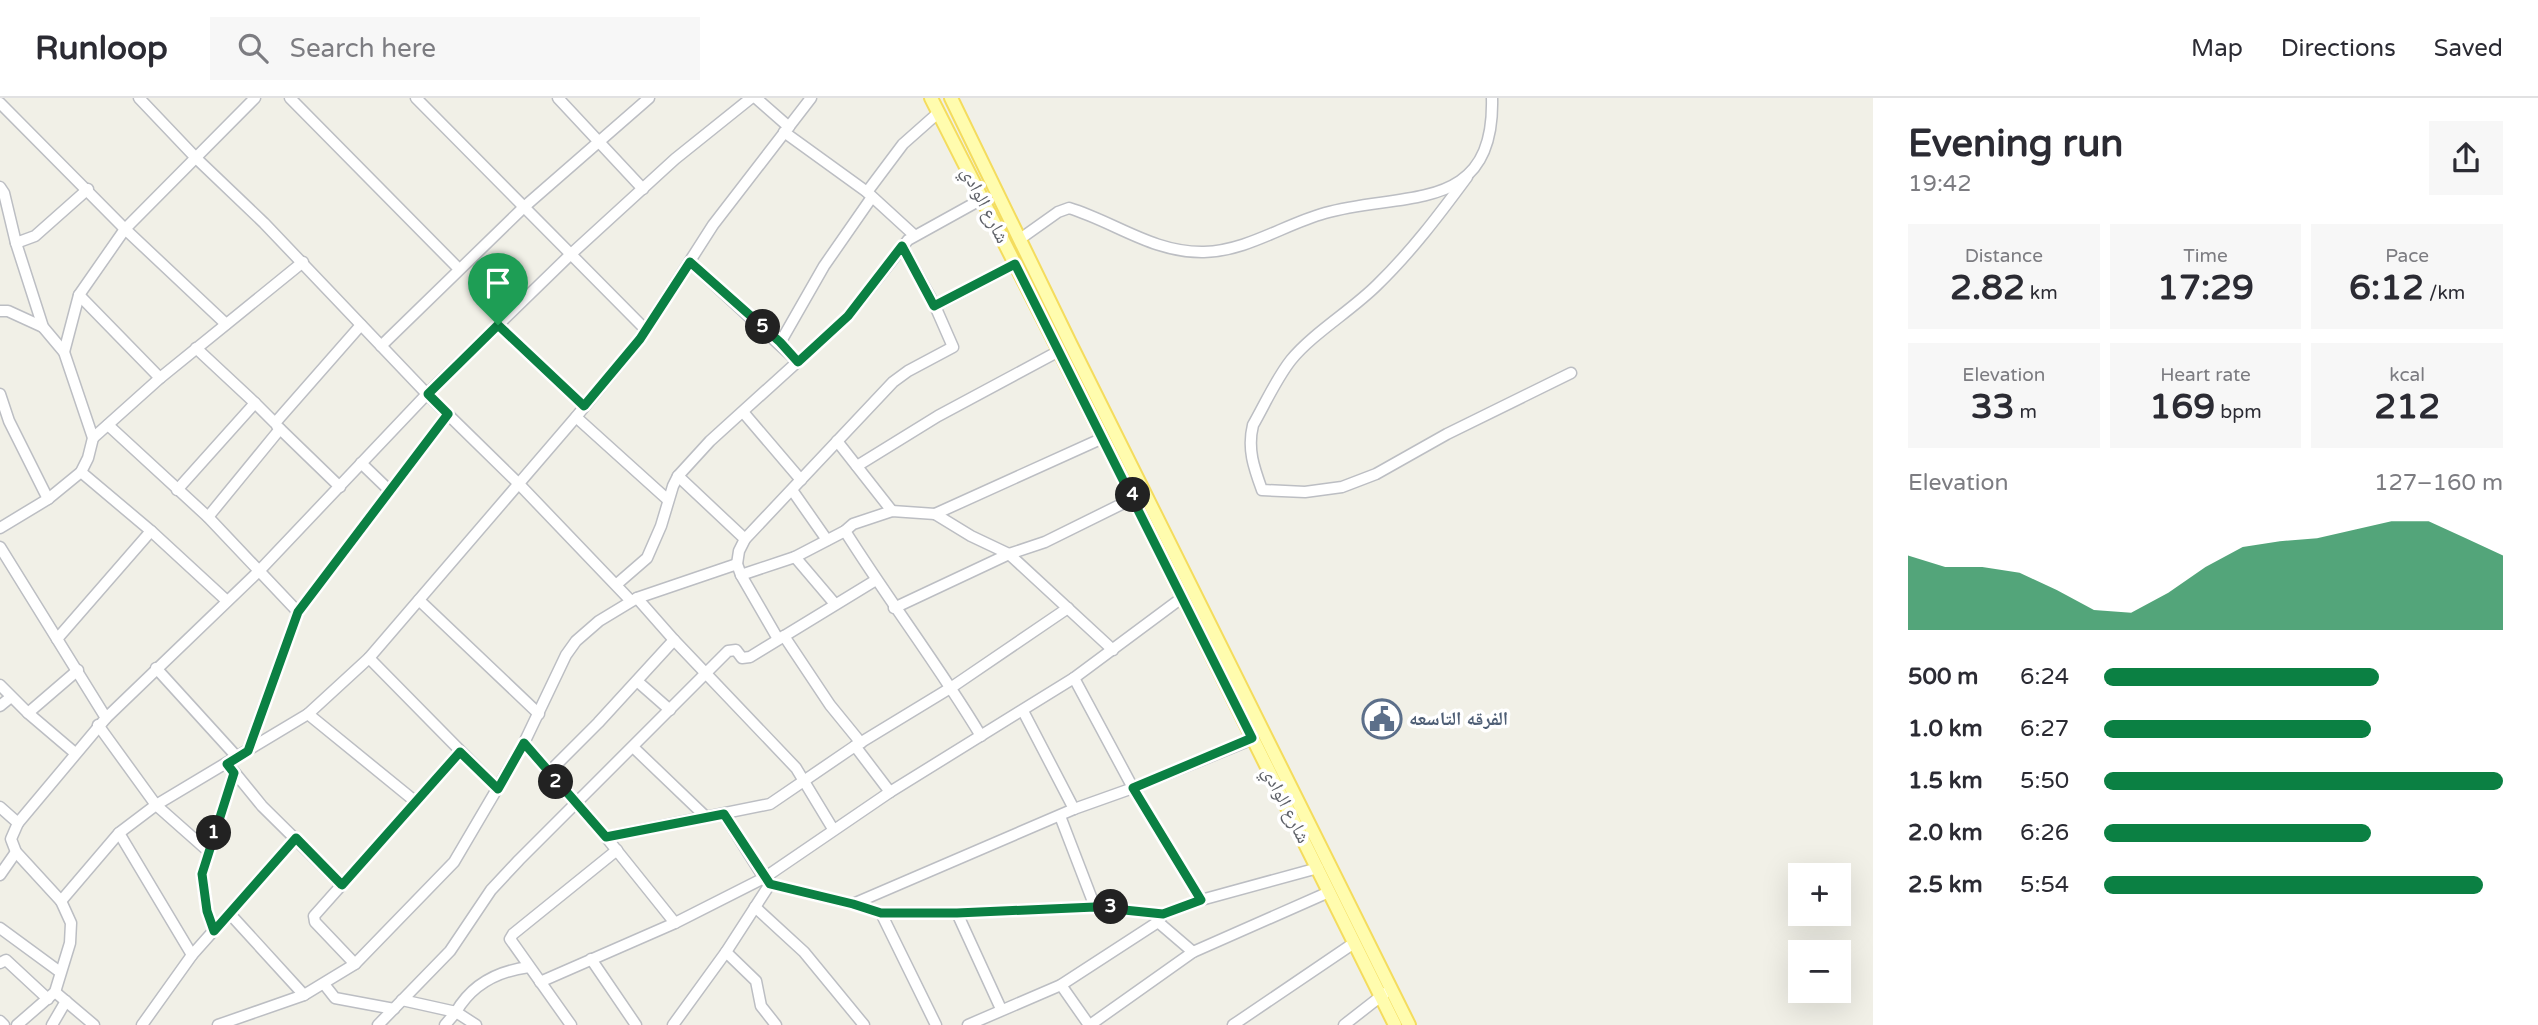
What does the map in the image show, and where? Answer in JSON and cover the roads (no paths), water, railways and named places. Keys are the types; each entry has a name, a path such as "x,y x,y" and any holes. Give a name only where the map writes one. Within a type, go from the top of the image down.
{"main road":[{"name":"شارع الوادي","path":"931,98 1183,597 1194,606 1252,738 1354,943 1409,1025"},
{"name":"شارع الوادي","path":"951,98 1194,606 1386,993 1395,1025"}],"street":[{"path":"139,98 197,159 303,262 428,394 707,673 805,780 833,829"},
{"path":"64,352 79,295 125,229 256,98"},
{"path":"290,98 459,269"},
{"path":"416,98 646,330"},
{"path":"558,98 643,188"},
{"path":"381,346 524,207 649,98"},
{"path":"16,1025 52,996 70,943 71,923 61,901 16,852 11,839 18,823 102,721 260,570 428,394 498,325 684,151 754,98 786,129 870,195 914,235"},
{"path":"61,901 119,833 156,805 308,713 369,658 576,417 646,330 728,203 811,98"},
{"path":"1492,98 1493,126 1480,160 1436,218 1393,269 1353,308 1291,360 1253,425 1250,436 1249,446 1262,490 1305,492 1342,487 1365,478 1571,373"},
{"path":"0,103 125,229 226,324"},
{"path":"780,342 824,266 903,144 938,113"},
{"path":"1020,239 1058,212 1069,208 1158,246 1205,252 1256,240 1324,213 1364,204 1424,197 1450,188 1466,177"},
{"path":"0,187 43,327 64,352 93,438 81,472 48,499 0,528"},
{"path":"16,243 35,236 88,189"},
{"path":"617,584 636,569 652,550 678,476 710,441 848,316 902,246 914,235 982,199"},
{"path":"890,792 781,638 739,570 738,551 745,539 900,376 953,347 902,246"},
{"path":"93,438 160,378 303,262"},
{"path":"690,262 780,342 798,362"},
{"path":"934,306 1015,264"},
{"path":"79,295 160,378"},
{"path":"0,311 8,311 43,327"},
{"path":"208,517 277,426 361,325"},
{"path":"498,325 584,406"},
{"path":"196,348 340,487"},
{"path":"857,466 938,416 1059,351"},
{"path":"0,394 9,421 48,499"},
{"path":"177,490 255,403"},
{"path":"743,412 801,480"},
{"path":"248,751 298,612 448,414"},
{"path":"576,417 668,500"},
{"path":"108,425 208,517 298,612"},
{"path":"935,514 1103,438"},
{"path":"837,441 892,511"},
{"path":"361,463 389,490"},
{"path":"81,472 227,601"},
{"path":"678,476 745,539"},
{"path":"792,490 827,540"},
{"path":"894,608 1009,554 1045,542 1134,498"},
{"path":"218,1025 231,1023 304,995 355,964 454,862 524,743 566,655 576,641 599,621 634,599 794,557 857,522 892,511 935,514 962,531 1009,554 1113,650"},
{"path":"57,639 150,531"},
{"path":"845,531 894,608 952,687 981,736"},
{"path":"0,547 78,670 102,721 156,805 208,851"},
{"path":"794,557 835,604"},
{"path":"378,1025 450,951 491,890 728,651 736,650 743,658 750,657 876,580"},
{"path":"540,982 767,881 833,829 1074,678 1183,597"},
{"path":"419,600 538,714"},
{"path":"606,837 771,804 1068,608"},
{"path":"548,773 674,640"},
{"path":"369,658 498,789"},
{"path":"156,668 237,757"},
{"path":"28,713 78,670"},
{"path":"1074,678 1133,788 1201,900"},
{"path":"637,681 670,710"},
{"path":"0,685 75,753"},
{"path":"0,706 11,697"},
{"path":"1023,711 1074,809"},
{"path":"308,713 416,802"},
{"path":"853,904 1074,809 1133,788 1252,738"},
{"path":"524,743 617,850 675,923"},
{"path":"633,747 705,816"},
{"path":"355,964 313,919 460,752"},
{"path":"227,764 262,806 342,885"},
{"path":"214,931 207,911 202,874 234,773"},
{"path":"0,807 18,823"},
{"path":"724,814 767,881 881,913 957,913 1095,907 1160,918 1193,952"},
{"path":"1060,816 1095,907"},
{"path":"119,833 192,955"},
{"path":"142,1025 192,955 296,838"},
{"path":"566,1023 512,942 511,936 617,850"},
{"path":"0,875 16,852"},
{"path":"968,1025 1060,985 1160,918 1201,900 1318,868"},
{"path":"673,1025 755,908 767,881"},
{"path":"1060,985 1090,1025 1193,952 1329,892"},
{"path":"755,908 804,952 864,1025"},
{"path":"881,913 936,1025"},
{"path":"957,913 1001,1009"},
{"path":"230,914 304,995"},
{"path":"0,928 60,972"},
{"path":"1233,1025 1354,943"},
{"path":"726,952 756,981 761,1006 776,1025"},
{"path":"591,958 636,1025"},
{"path":"0,963 4,960 8,962 52,996 66,1001 94,1025"},
{"path":"445,1025 465,996 486,981 513,969 529,967"},
{"path":"324,985 335,998 394,1009"},
{"path":"1344,1025 1386,993"},
{"path":"402,1000 456,1012 476,1025"},
{"path":"52,1025 66,1001"},
{"path":"0,1021 4,1025"}],"place":[{"name":"الفرقه التاسعه","path":"1382,719"}]}
